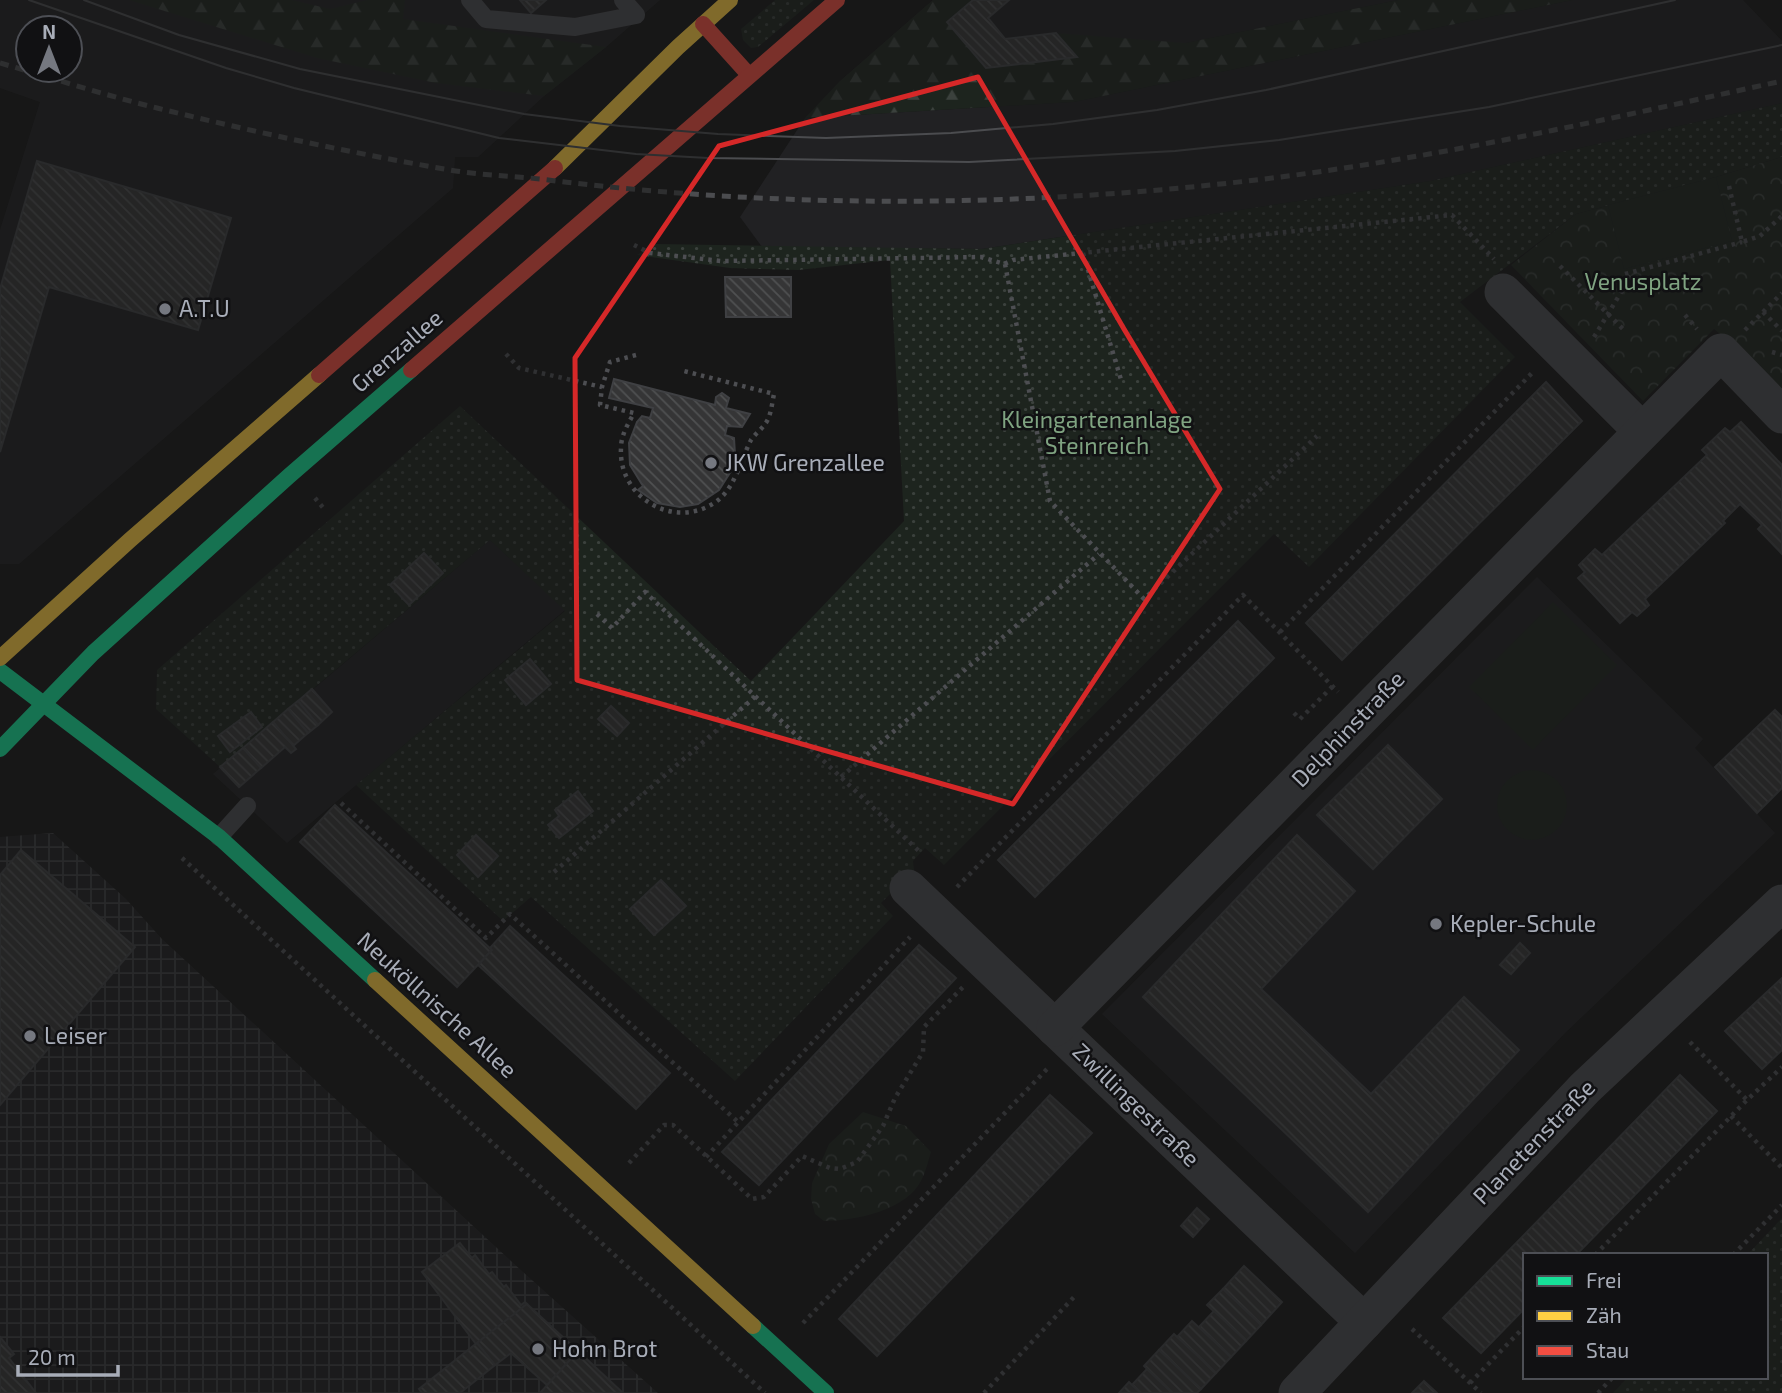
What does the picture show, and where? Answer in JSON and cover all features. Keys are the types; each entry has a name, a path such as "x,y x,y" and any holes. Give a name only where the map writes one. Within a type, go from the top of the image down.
{"main road":[{"name":"Grenzallee","path":"0,658 236,447 531,191 730,0"},
{"name":"Grenzallee","path":"0,749 93,653 289,476 837,0"},
{"path":"703,24 749,75"},
{"name":"Neuköllnische Allee","path":"0,671 219,837 826,1393"}],"street":[{"path":"1499,276 1642,431"},
{"path":"1721,352 1782,415"},
{"name":"Delphinstraße","path":"1055,1028 1361,714 1721,352"},
{"name":"Zwillingestraße","path":"908,888 1364,1322"},
{"name":"Planetenstraße","path":"1297,1393 1585,1088 1782,903"}],"lane":[{"path":"471,0 486,19 575,27 636,15 623,0"},
{"path":"219,837 247,806"}],"path":[{"path":"1729,186 1742,242"},
{"path":"634,245 650,253 721,261 981,257 1004,264 1013,260 1452,215 1499,276"},
{"path":"1625,274 1760,236 1782,216"},
{"path":"1083,253 1122,383"},
{"path":"1004,264 1051,501 1144,599 1317,436"},
{"path":"1560,266 1625,331"},
{"path":"1589,345 1632,271"},
{"path":"1721,352 1782,293"},
{"path":"1763,312 1782,331"},
{"path":"506,355 519,368 602,387"},
{"path":"636,355 610,362 602,387 600,405 634,413 625,429 621,449 624,470 633,491 645,503 680,512 699,510 714,503 726,492 753,437 768,422 774,394 680,370"},
{"path":"1280,632 1539,366"},
{"path":"314,498 325,510"},
{"path":"841,777 1099,554"},
{"path":"597,614 612,628 645,592 921,853"},
{"path":"953,891 1243,595 1361,714"},
{"path":"1294,713 1300,719 1333,686"},
{"path":"554,872 756,696"},
{"path":"341,803 486,938 510,914 738,1122"},
{"path":"177,853 765,1393"},
{"path":"706,1157 918,928"},
{"path":"629,1163 664,1125 673,1125 752,1199 764,1197 802,1156 830,1168 840,1169 857,1162 883,1126 895,1098 923,1052 925,1027 971,978"},
{"path":"1690,1042 1746,1100"},
{"path":"803,1322 1049,1067"},
{"path":"1597,1253 1746,1100 1782,1067"},
{"path":"1731,1116 1782,1168"},
{"path":"1735,1253 1782,1205"},
{"path":"984,1393 1074,1297"},
{"path":"1470,1382 1523,1328"},
{"path":"1412,1329 1481,1393"},
{"path":"1598,1393 1611,1379"}],"highlighted area":[{"path":"978,77 1220,489 1013,804 577,680 575,358 719,146"}],"shaded area":[{"path":"0,0 660,0 544,96 478,157 455,157 453,188 19,564 0,564 0,230 40,102 0,88"},
{"path":"933,0 1398,0 1116,57 839,82"},
{"path":"1573,0 1743,0 1782,41 1782,103 1430,181 982,249 762,247 740,217 805,118 1074,102"},
{"path":"490,540 565,610 287,843 213,774"},
{"name":"Kepler-Schule","path":"1537,577 1703,739 1695,748 1775,833 1565,1033 1355,1253 1102,1014"},
{"path":"53,833 126,899 162,939 658,1393 0,1393 0,837"}],"green space":[{"path":"129,0 292,0 330,9 367,0 405,0 403,19 606,47 544,96 436,83 317,58"},
{"path":"775,0 814,0 758,47 751,48 743,40 741,29"},
{"path":"933,0 973,0 947,22 987,68 1076,57 1056,33 1185,43 1398,0 1573,0 1074,102 805,118 839,82"},
{"name":"Kleingartenanlage Steinreich","path":"1782,103 1782,157 1576,214 1460,302 1515,357 1309,567 1274,534 944,865 925,848 913,861 914,870 881,903 893,916 735,1081 531,897 503,921 356,785 565,611 490,540 220,767 156,709 157,670 460,406 751,681 904,521 890,260 798,270 730,268 637,255 654,244 982,249 1430,181"},
{"name":"Venusplatz","path":"1782,157 1782,393 1748,357 1714,329 1643,401 1511,265 1576,214"},
{"path":"1716,177 1732,241 1624,269 1608,205"},
{"path":"1553,602 1617,665 1533,750 1469,687"},
{"path":"1532,770 1551,776 1561,786 1567,805 1561,824 1551,834 1532,840 1513,834 1503,824 1497,805 1503,786 1513,776"},
{"path":"863,1112 906,1126 931,1152 925,1173 915,1190 893,1206 865,1216 824,1221 815,1214 811,1199 812,1183 829,1144"},
{"path":"1782,1218 1782,1393 1613,1393 1626,1379 1768,1379 1768,1253 1749,1253"}],"building":[{"path":"520,0 546,0 531,13"},
{"path":"973,0 1009,0 988,18 1005,39 1056,33 1077,57 986,68 947,22"},
{"name":"A.T.U","path":"37,161 231,218 198,330 49,287 0,452 0,289"},
{"path":"725,277 791,277 791,317 726,317"},
{"path":"614,379 715,405 716,397 722,393 729,398 726,408 750,414 742,427 727,426 725,435 734,438 735,455 731,471 719,490 698,504 680,507 657,503 638,490 643,486 630,465 629,443 637,422 642,416 650,418 653,408 609,398"},
{"path":"1546,382 1582,421 1342,660 1306,623"},
{"path":"1741,422 1782,465 1782,554 1758,529 1762,525 1740,504 1723,521 1725,523 1645,599 1649,605 1637,616 1632,612 1620,623 1578,578 1585,572 1579,565 1595,549 1602,555 1707,455 1702,450 1725,428 1730,432"},
{"path":"424,553 443,573 409,605 390,585"},
{"path":"1238,621 1274,658 1035,897 998,860"},
{"path":"530,659 551,684 526,705 505,680"},
{"path":"312,689 332,712 318,725 298,701"},
{"path":"298,701 318,725 308,733 288,709"},
{"path":"611,706 629,723 617,736 598,719"},
{"path":"288,709 308,733 293,746 273,722"},
{"path":"1775,710 1782,717 1782,788 1757,813 1715,767"},
{"path":"251,712 262,727 230,752 218,736"},
{"path":"273,722 296,749 291,753 285,747 261,768 243,748"},
{"path":"1388,745 1442,799 1373,869 1317,815"},
{"path":"243,748 261,768 239,787 220,767"},
{"path":"578,791 593,811 559,838 548,825 559,816 555,810"},
{"path":"335,805 492,950 457,987 300,842"},
{"path":"476,835 498,856 478,877 457,855"},
{"path":"1297,835 1355,891 1261,989 1371,1094 1464,997 1519,1050 1368,1212 1143,997"},
{"name":"Leiser","path":"21,850 135,947 0,1105 0,875"},
{"path":"661,880 686,906 654,935 630,909"},
{"path":"510,926 670,1073 636,1109 478,965"},
{"path":"1520,943 1530,953 1511,974 1500,965"},
{"path":"919,945 956,978 759,1185 722,1152"},
{"path":"1782,978 1782,1050 1762,1069 1725,1031"},
{"path":"1680,1075 1717,1111 1578,1253 1523,1253 1523,1310 1481,1353 1443,1318"},
{"path":"1050,1095 1092,1133 877,1356 839,1319"},
{"path":"1197,1208 1209,1219 1193,1237 1181,1226"},
{"path":"460,1243 472,1258 475,1255 489,1274 492,1272 504,1287 506,1285 521,1305 525,1302 527,1304 476,1344 422,1272"},
{"path":"1244,1266 1282,1302 1261,1325 1223,1289"},
{"path":"1223,1289 1261,1325 1246,1341 1207,1305"},
{"path":"527,1304 578,1351 547,1385 511,1353 495,1365 477,1343"},
{"path":"1214,1311 1246,1341 1231,1357 1199,1327"},
{"path":"1192,1321 1231,1357 1216,1373 1177,1337"},
{"path":"1174,1334 1216,1373 1201,1389 1159,1350"},
{"path":"0,1337 14,1354 9,1358 36,1393 0,1393"},
{"path":"477,1343 495,1365 460,1393 422,1393 419,1389"},
{"path":"1159,1350 1201,1389 1197,1393 1172,1393 1144,1366"},
{"path":"578,1351 623,1393 540,1393"},
{"path":"1147,1369 1172,1393 1141,1393 1132,1385"},
{"path":"1424,1381 1437,1393 1412,1393"},
{"path":"1129,1382 1132,1385 1141,1393 1119,1393"}],"tram line":[{"path":"29,0 226,68 294,88 499,138 636,154 708,158 969,162 1175,151 1279,140 1489,107 1782,45"},
{"path":"84,0 179,35 300,69 524,114 718,134 826,138 951,133 1053,124 1157,110 1266,90 1675,0"}],"railway":[{"path":"0,63 117,98 193,117 450,170 718,196 898,201 1078,196 1256,180 1388,161 1520,137 1782,81"}],"traffic: fast":[{"path":"0,749 93,653 411,370"},
{"path":"0,671 219,837 375,980"},
{"path":"753,1326 826,1393"}],"traffic: slow":[{"path":"555,168 678,47 730,0"},
{"path":"0,658 319,375"},
{"path":"375,980 753,1326"}],"traffic: jam":[{"path":"411,370 837,0"},
{"path":"703,24 749,75"},
{"path":"319,375 555,168"}],"place":[{"name":"A.T.U","path":"165,309"},
{"name":"JKW Grenzallee","path":"711,463"},
{"name":"Kepler-Schule","path":"1436,924"},
{"name":"Leiser","path":"30,1036"},
{"name":"Hohn Brot","path":"538,1349"}]}
